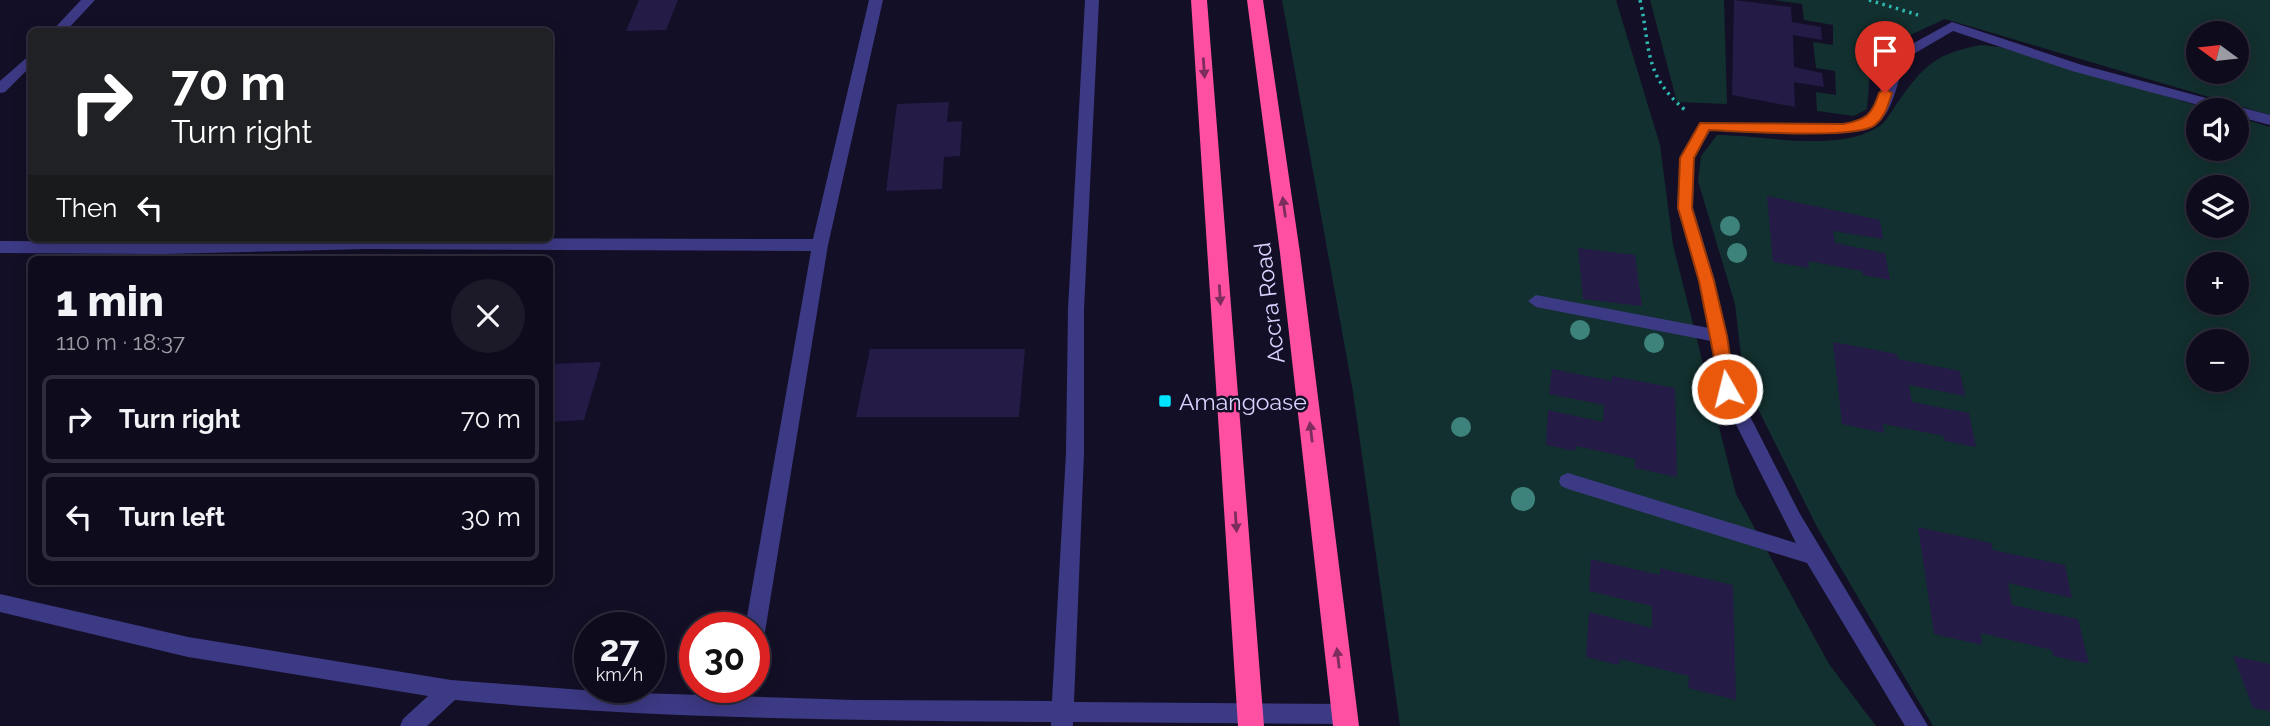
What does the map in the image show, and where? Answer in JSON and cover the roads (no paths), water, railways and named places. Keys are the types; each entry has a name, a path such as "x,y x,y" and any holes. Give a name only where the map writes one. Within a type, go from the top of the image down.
{"highway":[{"name":"Accra Road","path":"1199,0 1250,720"},
{"name":"Accra Road","path":"1255,0 1290,253 1345,720"}],"street":[{"path":"61,28 88,0"},
{"path":"758,612 820,245 876,0"},
{"path":"1062,718 1075,453 1076,309 1092,0"},
{"path":"1917,726 1857,631 1793,520 1727,389 1719,336 1685,208 1687,158 1705,126 1843,129 1868,124 1880,113 1899,57 1952,26 2077,68 2187,98"},
{"path":"0,89 28,61"},
{"path":"2249,115 2270,120"},
{"path":"0,247 164,248 317,242"},
{"path":"549,242 820,245"},
{"path":"1536,302 1719,336"},
{"path":"1568,481 1815,557"},
{"path":"0,603 188,647 451,690 608,702 679,699"},
{"path":"411,726 451,690"},
{"path":"770,699 854,710 1062,718 1345,720"}],"place":[{"name":"Amangoase","path":"1165,401"}]}
